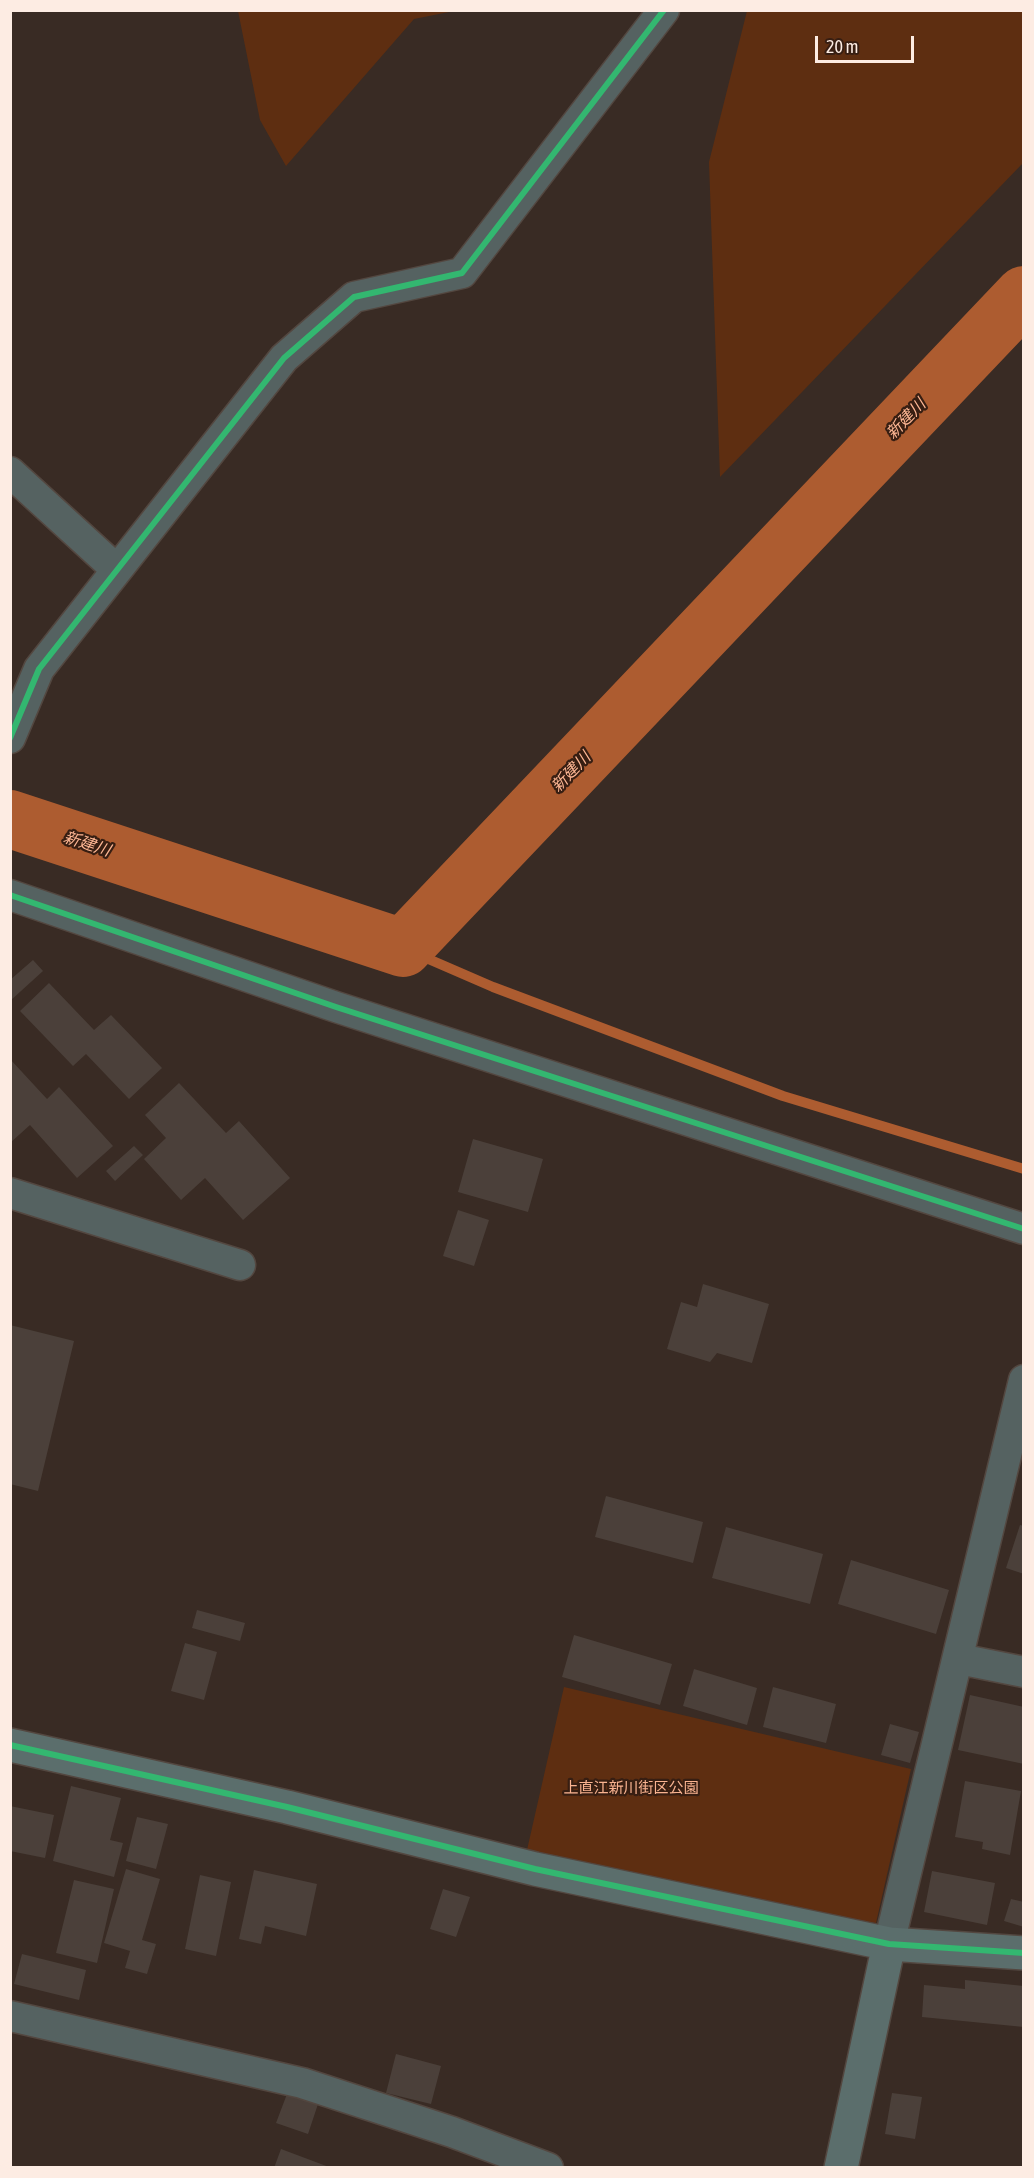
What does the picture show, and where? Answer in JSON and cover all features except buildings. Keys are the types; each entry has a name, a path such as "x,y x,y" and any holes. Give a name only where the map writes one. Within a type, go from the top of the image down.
{"street":[{"path":"10,738 39,669 284,358 354,297 462,273 664,10"},
{"path":"10,472 117,570"},
{"path":"10,895 336,1007 1023,1229"},
{"path":"10,1193 240,1265"},
{"path":"841,2168 889,1944 1023,1380"},
{"path":"958,1659 1023,1672"},
{"path":"10,1745 287,1808 535,1869 889,1944 1023,1953"},
{"path":"10,2016 302,2083 452,2132 548,2168"}],"green space":[{"path":"238,10 454,11 414,19 286,166 260,120"},
{"path":"747,11 1023,11 1023,163 720,477 709,162"},
{"name":"上直江新川街区公園","path":"564,1687 911,1769 876,1923 782,1908 527,1850"}],"waterway":[{"name":"新建川","path":"10,819 403,948 1024,295"},
{"path":"403,948 493,987 783,1096 1024,1169"}],"cycle path":[{"path":"10,738 39,669 284,358 354,297 462,273 664,10"},
{"path":"10,895 336,1007 1024,1229"},
{"path":"10,1745 287,1807 535,1869 889,1944 1024,1953"}]}
